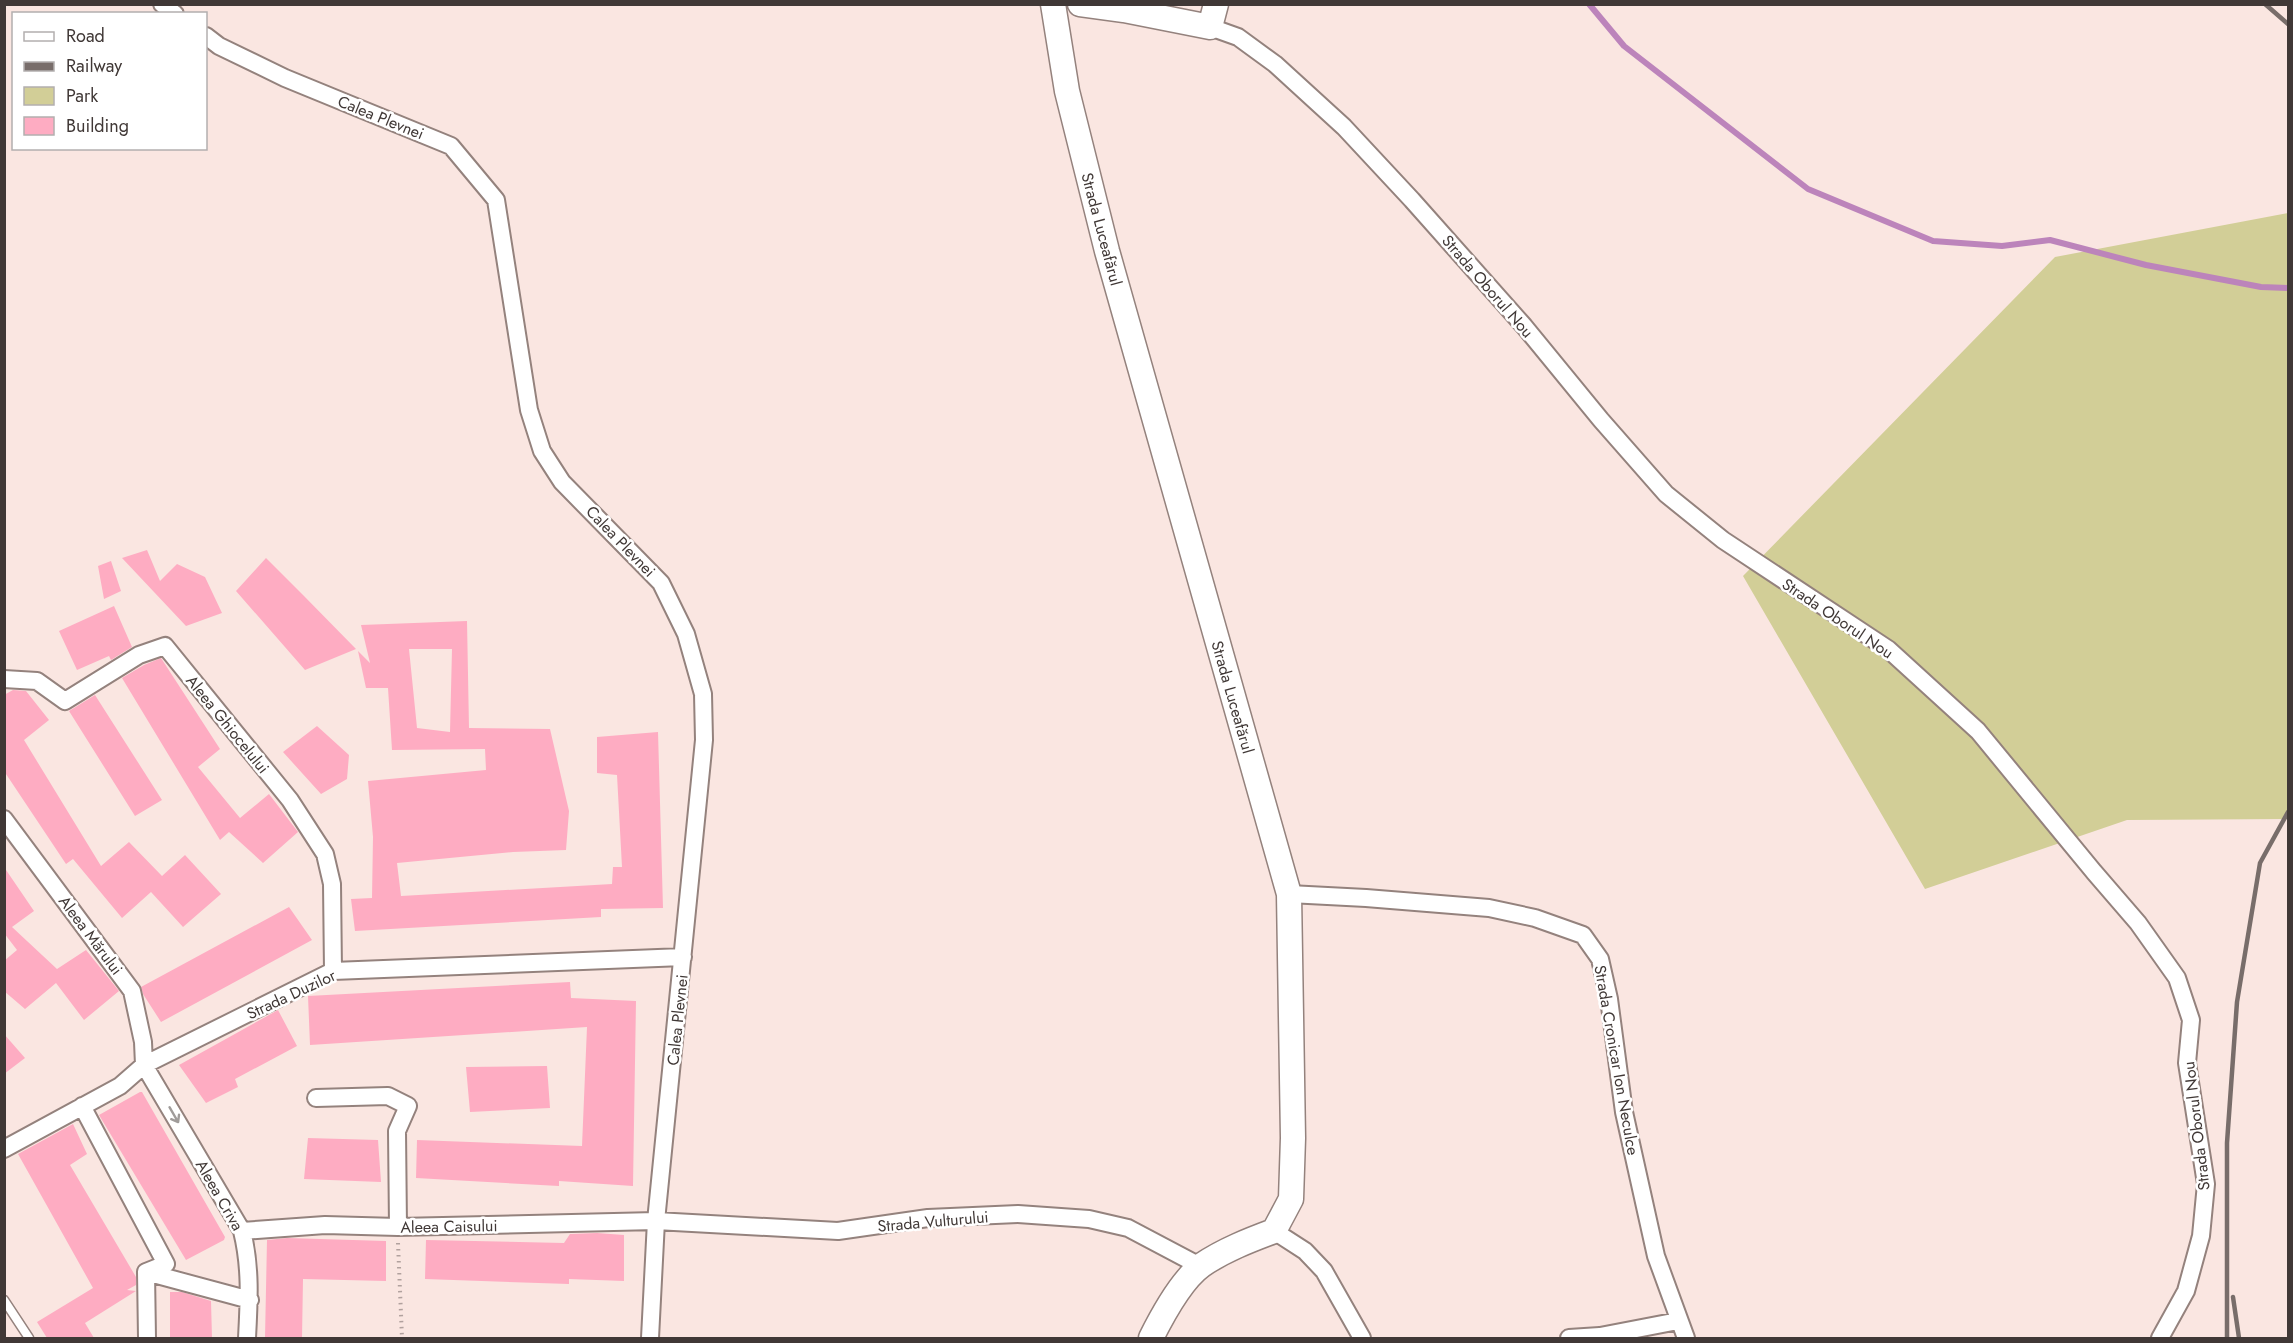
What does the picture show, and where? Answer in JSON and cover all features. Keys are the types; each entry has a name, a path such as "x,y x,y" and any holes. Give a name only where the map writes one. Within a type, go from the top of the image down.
{"street":[{"name":"Strada Luceafărul","path":"1053,4 1067,91 1107,251 1288,894 1293,1138 1291,1199 1274,1231"},
{"name":"Strada Oborul Nou","path":"1080,4 1124,10 1213,16 1275,64 1344,127 1412,200 1524,326 1601,420 1666,494 1723,540 1888,649 1978,731 2138,923 2177,978 2191,1020 2187,1063 2206,1184 2201,1236 2186,1291 2160,1338"},
{"name":"Calea Plevnei","path":"207,37 219,46 285,78 452,146 496,200 528,410 542,451 562,482 661,583 686,634 703,694 704,740 656,1221 650,1338"},
{"name":"Aleea Ghiocelului","path":"4,679 37,681 65,701 139,655 165,646 290,800 325,854 332,884 333,971"},
{"name":"Aleea Mărului","path":"4,819 132,991 143,1042 144,1065"},
{"name":"Strada Cronicar Ion Neculce","path":"1288,894 1489,908 1535,918 1583,935 1600,959 1609,999 1624,1112 1656,1256 1686,1338"},
{"name":"Strada Duzilor","path":"4,1149 120,1086 144,1065 333,971 683,957"},
{"name":"Aleea Criva","path":"144,1065 242,1231 248,1255 250,1300 247,1338"},
{"path":"316,1098 388,1096 408,1106 397,1131 398,1227"},
{"path":"82,1106 166,1264 146,1272"},
{"name":"Strada Vulturului","path":"656,1221 838,1231 928,1218 1018,1214 1089,1219 1128,1228 1200,1266"},
{"name":"Aleea Caisului","path":"242,1231 325,1226 398,1227 656,1221"},
{"path":"1151,1338 1169,1303 1200,1266 1249,1240 1274,1231 1305,1251 1324,1271 1362,1338"},
{"path":"146,1272 250,1300"},
{"path":"146,1272 147,1338"},
{"path":"1569,1338 1600,1336 1678,1321"}],"lane":[{"path":"4,1300 29,1338"}],"path":[{"path":"398,1227 402,1338"}],"green space":[{"path":"2288,213 2288,819 2127,820 1925,889 1743,576 2055,257"}],"building":[{"path":"147,550 160,581 177,564 205,577 222,613 186,626 122,558"},
{"path":"266,558 356,649 305,670 236,591"},
{"path":"111,561 121,591 104,599 98,566"},
{"path":"114,606 132,647 111,660 109,656 77,670 59,631"},
{"path":"467,621 469,728 550,729 569,811 566,850 513,852 397,863 401,896 612,884 613,867 622,867 617,775 597,773 597,737 658,732 663,908 601,909 601,917 355,931 351,899 372,898 373,837 368,781 486,770 485,749 392,750 388,688 366,688 358,651 370,663 361,625","holes":["409,649 452,649 450,732 417,728"]},
{"path":"161,658 220,749 198,767 240,818 269,794 298,832 263,863 229,832 220,840 122,678"},
{"path":"13,690 26,691 49,720 24,740 101,866 129,842 162,876 185,855 221,894 183,927 151,892 122,918 73,859 66,864 4,771 4,695"},
{"path":"95,695 162,800 135,816 69,711"},
{"path":"317,726 349,755 347,779 321,794 283,752"},
{"path":"4,867 34,911 12,927 57,969 86,950 119,991 84,1020 56,983 25,1009 4,991 4,961 17,950 4,933"},
{"path":"289,907 312,940 161,1022 141,987"},
{"path":"570,982 571,998 636,1001 633,1186 559,1181 559,1186 416,1178 417,1140 582,1146 587,1027 310,1045 308,996"},
{"path":"278,1010 297,1046 235,1079 238,1087 206,1103 179,1065"},
{"path":"4,1034 25,1058 4,1074"},
{"path":"547,1066 550,1108 470,1112 466,1067"},
{"path":"140,1092 225,1237 224,1240 186,1260 99,1115"},
{"path":"73,1124 87,1154 70,1165 136,1277 136,1285 127,1290 136,1291 85,1323 94,1338 47,1338 37,1322 93,1288 18,1154"},
{"path":"308,1138 378,1140 381,1182 304,1179"},
{"path":"570,1234 624,1235 624,1281 569,1279 569,1284 425,1279 426,1240 564,1243"},
{"path":"287,1238 386,1241 386,1281 303,1279 302,1338 265,1338 267,1240"},
{"path":"170,1292 182,1292 211,1301 212,1338 170,1338"}],"waterway":[{"path":"1589,4 1624,46 1808,189 1933,241 2002,246 2050,240 2146,265 2261,287 2288,288"}],"railway":[{"path":"2265,4 2288,24"},
{"path":"2227,1338 2227,1143 2237,1002 2260,863 2288,812"},
{"path":"2233,1297 2239,1338"}]}
